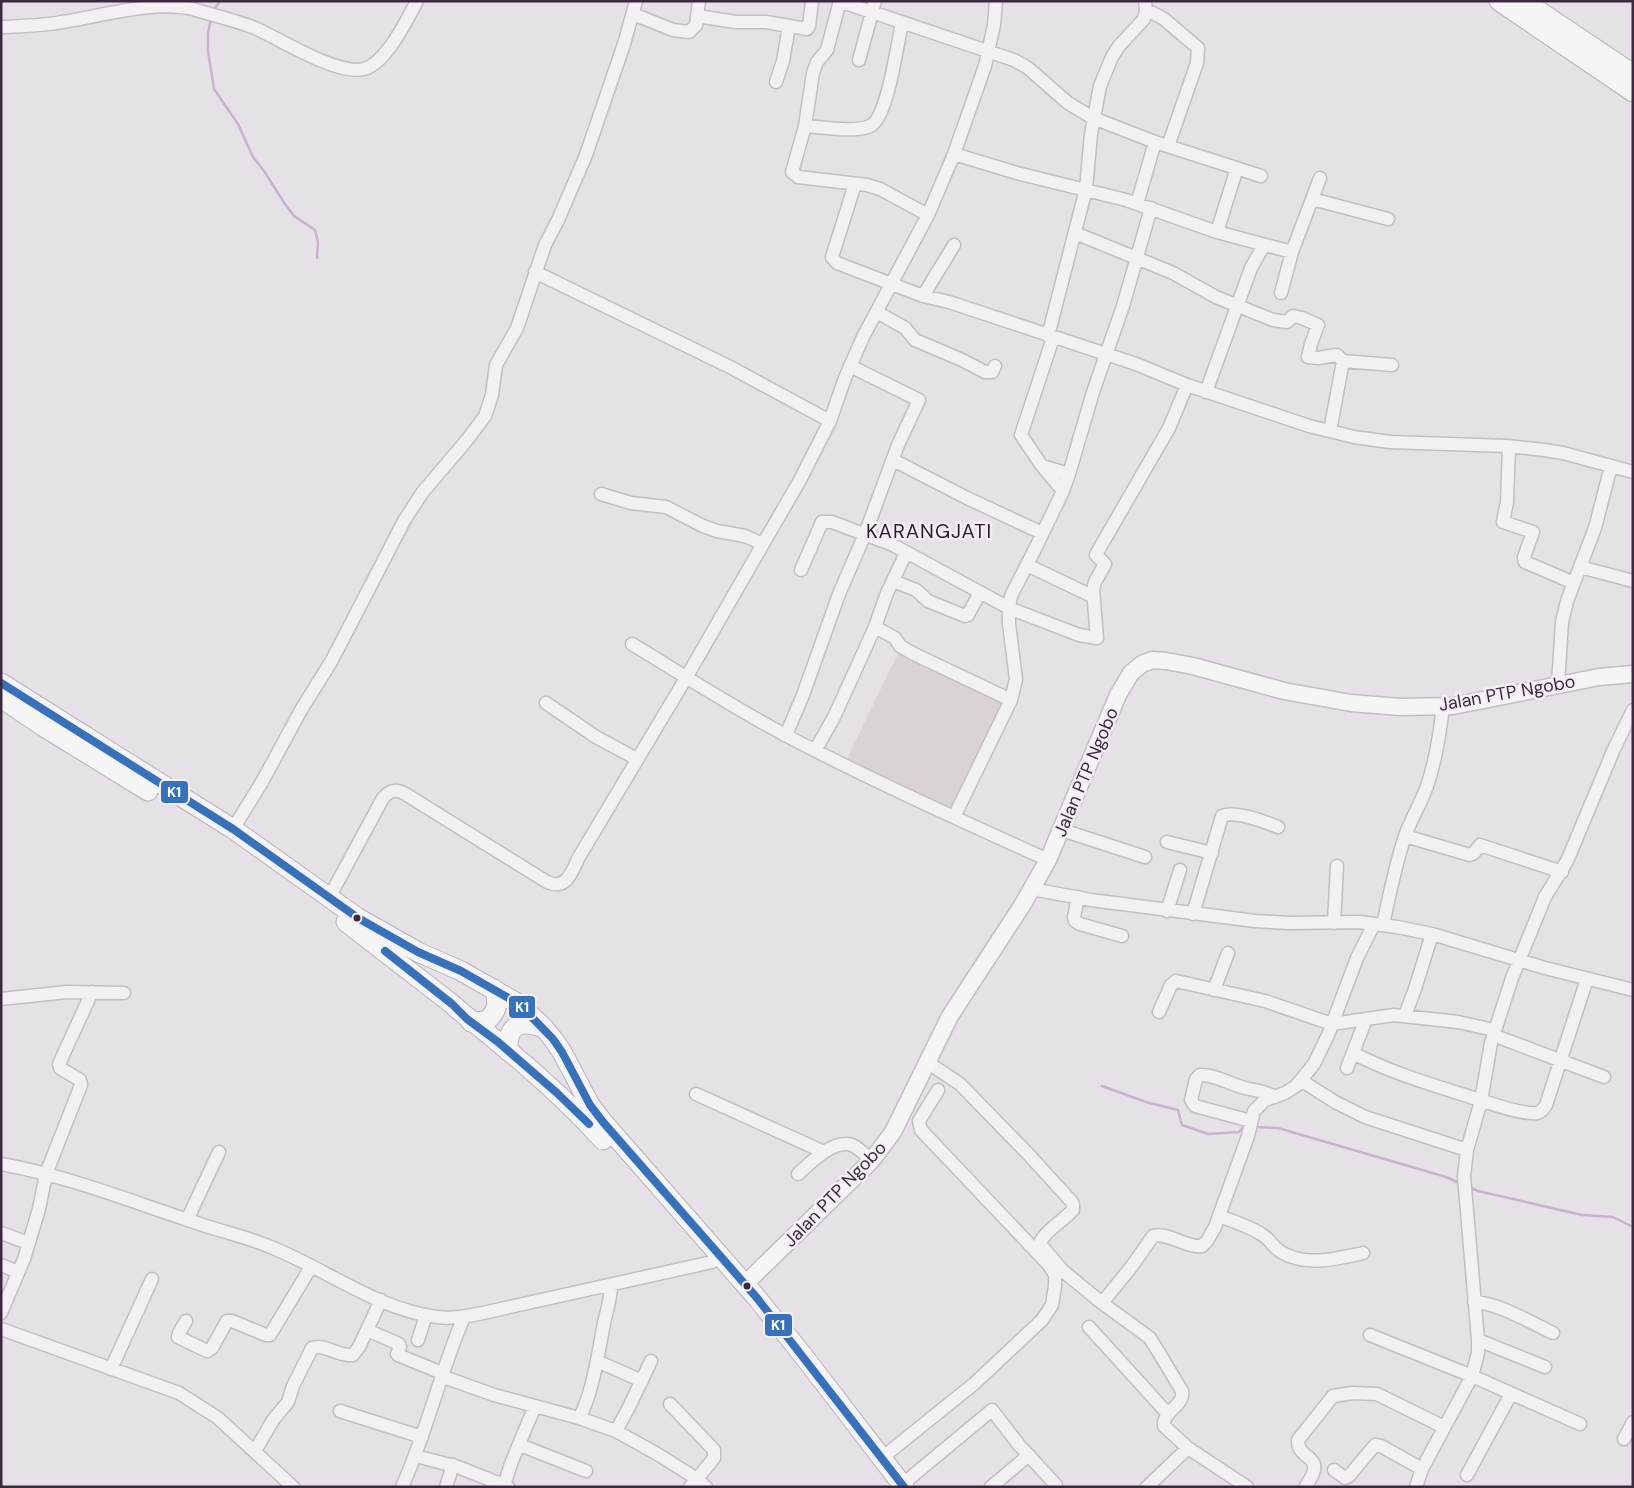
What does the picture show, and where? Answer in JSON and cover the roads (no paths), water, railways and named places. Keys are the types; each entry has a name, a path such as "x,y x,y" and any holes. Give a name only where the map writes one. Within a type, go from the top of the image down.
{"highway":[{"path":"1499,1 1633,92"},
{"path":"1524,1 1633,74"},
{"path":"1,684 233,829 330,896 358,918 418,952 494,988 520,1004 544,1028 562,1052 590,1105 603,1122 745,1284 883,1457 899,1486"},
{"path":"1,698 44,727 270,868 368,939 508,1050 582,1118 712,1262 899,1486"},
{"path":"471,1022 486,1020 493,1014 498,1002 494,988"},
{"path":"508,1050 509,1034 514,1027 525,1024 544,1028"}],"main road":[{"name":"Jalan PTP Ngobo","path":"745,1284 872,1160 893,1132 957,1004 1032,889 1048,860 1118,695 1131,673 1146,662 1152,660 1174,662 1284,691 1351,703 1400,707 1444,706 1486,700 1599,677 1633,674"}],"street":[{"path":"1,28 59,23 144,8 173,6 256,28 317,58 338,66 357,70 370,66 383,55 417,1"},
{"path":"233,829 330,662 404,521 422,493 485,416 492,395 496,365 518,328 545,245 558,220 589,146 636,1"},
{"path":"633,14 685,33 694,29 699,1"},
{"path":"697,16 736,22 766,22 808,28 812,1"},
{"path":"928,215 880,189 798,177 793,174 792,168 805,126 813,73 817,62 827,50 839,1 874,7 902,23 1014,60 1028,68 1068,103 1093,118 1155,142 1261,176"},
{"path":"330,896 383,798 391,791 396,790 547,882 564,884 568,880 579,857 686,678 800,480 830,421 850,366 876,312 928,215 954,154 979,86 989,51 996,1"},
{"path":"1063,491 1042,466 1021,434 1050,337 1086,189 1093,118 1100,86 1112,57 1119,46 1144,19 1146,6"},
{"path":"1146,6 1198,48 1199,54 1196,68 1168,146"},
{"path":"859,60 874,7"},
{"path":"805,126 858,129 868,127 876,122 884,107 902,23"},
{"path":"776,82 789,26"},
{"path":"1137,204 1155,142"},
{"path":"954,154 1017,173 1086,189 1151,208 1217,232 1292,252"},
{"path":"1217,232 1237,168"},
{"path":"1281,293 1292,252 1320,178"},
{"path":"855,184 833,252 833,261 923,296 949,302 1136,364 1187,386 1282,418 1354,437 1390,442 1509,446 1563,453 1633,472"},
{"path":"1312,199 1388,219"},
{"path":"954,817 1011,700 1016,679 1008,608 1011,596 1063,491 1105,354 1124,306 1151,208"},
{"path":"1075,233 1173,273 1216,297 1238,306 1282,322 1287,322 1293,316 1318,325 1308,357 1318,358 1337,355 1343,361 1330,431"},
{"path":"923,296 954,245"},
{"path":"1206,392 1251,268 1264,245"},
{"path":"536,272 730,366 830,421"},
{"path":"876,312 906,328 915,340 986,372 992,372 995,366"},
{"path":"1343,361 1392,365"},
{"path":"786,735 803,696 839,594 865,534 898,445 919,400 850,366"},
{"path":"801,570 822,522 838,523 906,552 1008,608 1079,635 1097,638 1092,596 1095,582 1105,564 1096,555 1169,428 1187,386"},
{"path":"1509,446 1507,502 1503,522 1533,532 1524,558 1525,562 1574,583"},
{"path":"894,460 967,498 1042,533"},
{"path":"1042,466 1069,474"},
{"path":"1558,685 1562,622 1574,583 1595,528 1611,466"},
{"path":"601,494 632,503 666,507 703,526 717,531 745,536 763,544"},
{"path":"816,750 834,717 875,627 906,552"},
{"path":"1027,565 1092,596"},
{"path":"1580,567 1633,581"},
{"path":"893,581 916,590 928,601 965,616 968,615 980,592"},
{"path":"875,627 895,638 900,646 914,654 1011,700"},
{"path":"632,644 686,678 786,735 954,817 1048,860"},
{"path":"546,703 596,737 636,759"},
{"path":"1102,1303 1154,1236 1160,1235 1195,1246 1202,1246 1208,1242 1258,1106 1265,1100 1291,1090 1302,1082 1319,1057 1355,964 1378,924 1405,836 1432,771 1444,706"},
{"path":"1416,1487 1422,1469 1472,1376 1477,1359 1478,1340 1464,1182 1467,1150 1481,1100 1493,1033 1545,897 1562,872 1633,710"},
{"path":"1193,914 1222,816 1227,814 1278,827"},
{"path":"1062,830 1145,857"},
{"path":"1405,836 1470,854 1474,853 1480,845 1562,872"},
{"path":"1167,842 1212,854"},
{"path":"1334,922 1337,866"},
{"path":"1167,911 1180,870"},
{"path":"1032,889 1167,911 1273,923 1334,922 1378,924 1432,934 1520,961 1633,990"},
{"path":"1078,897 1075,921 1122,936"},
{"path":"1405,1015 1432,934"},
{"path":"1214,990 1228,953"},
{"path":"1353,1053 1376,1065 1481,1100 1522,1111 1534,1113 1541,1111 1546,1105 1587,979"},
{"path":"1159,1012 1171,985 1176,981 1264,1001 1332,1024 1394,1015 1458,1022 1493,1033 1559,1061 1604,1077"},
{"path":"1,1313 28,1243 39,1209 46,1174 81,1085 80,1080 60,1068 60,1062 86,1009 92,992"},
{"path":"1,999 54,993 124,993"},
{"path":"1347,1068 1366,1019"},
{"path":"927,1062 960,1084 1071,1201 1073,1210 1061,1223 1046,1233 1041,1239 1040,1244 1063,1271 1102,1303 1143,1332 1156,1347 1182,1391 1181,1400 1164,1420 1164,1426 1188,1448 1247,1487"},
{"path":"1250,1127 1195,1106 1191,1100 1196,1079 1200,1075 1208,1076 1247,1089 1265,1092 1275,1097"},
{"path":"1302,1082 1365,1117 1467,1150"},
{"path":"883,1457 975,1383 1042,1320 1052,1305 1056,1286 1055,1275 1048,1265 921,1130 919,1121 938,1090"},
{"path":"696,1094 824,1152"},
{"path":"798,1174 824,1152 838,1146 853,1146 872,1160"},
{"path":"187,1220 219,1152"},
{"path":"1,1164 86,1185 261,1243 381,1300 426,1315 444,1318 464,1317 712,1262"},
{"path":"1219,1216 1259,1232 1278,1250 1297,1259 1320,1261 1362,1252"},
{"path":"1,1233 28,1243"},
{"path":"1,1265 18,1272"},
{"path":"186,1320 178,1337 207,1350 212,1348 227,1321 232,1321 270,1335 311,1267"},
{"path":"111,1369 152,1279"},
{"path":"579,1418 586,1402 597,1361 611,1298 611,1284"},
{"path":"255,1451 273,1420 288,1402 293,1386 312,1348 317,1346 343,1355 353,1355 359,1348 381,1300"},
{"path":"1474,1302 1494,1306 1553,1333"},
{"path":"418,1340 426,1315"},
{"path":"402,1487 416,1456 442,1374 464,1317"},
{"path":"1089,1327 1168,1414"},
{"path":"1,1329 158,1384 193,1400 218,1418 293,1487"},
{"path":"367,1330 399,1344 398,1355 473,1388 579,1418 616,1431 659,1455 698,1484 714,1458 714,1450 670,1404"},
{"path":"1370,1335 1472,1376 1580,1424"},
{"path":"1478,1340 1545,1367"},
{"path":"597,1361 642,1381"},
{"path":"616,1431 651,1361"},
{"path":"1306,1486 1313,1474 1314,1461 1300,1448 1298,1440 1333,1396 1352,1393 1376,1394 1444,1427"},
{"path":"1467,1475 1511,1394"},
{"path":"416,1456 483,1475 506,1486 535,1406"},
{"path":"899,1486 992,1410 1054,1485"},
{"path":"340,1411 422,1436"},
{"path":"1624,1439 1633,1422"},
{"path":"520,1444 586,1471"},
{"path":"1334,1470 1345,1478 1349,1476 1375,1445 1422,1469"},
{"path":"1147,1487 1188,1448"},
{"path":"991,1487 1029,1455"},
{"path":"446,1487 452,1465"}],"waterway":[{"path":"213,11 220,1"},
{"path":"211,19 208,33 208,51 214,89 238,124 253,157 285,204 294,216 315,230 318,242 317,258"},
{"path":"1102,1086 1146,1102 1178,1110 1182,1125 1208,1134 1239,1132 1244,1126 1247,1126"},
{"path":"1255,1127 1278,1128 1446,1177 1461,1184"},
{"path":"1469,1187 1478,1191 1582,1215 1613,1217 1633,1227"}],"district":[{"name":"KARANGJATI","path":"929,531"}]}
